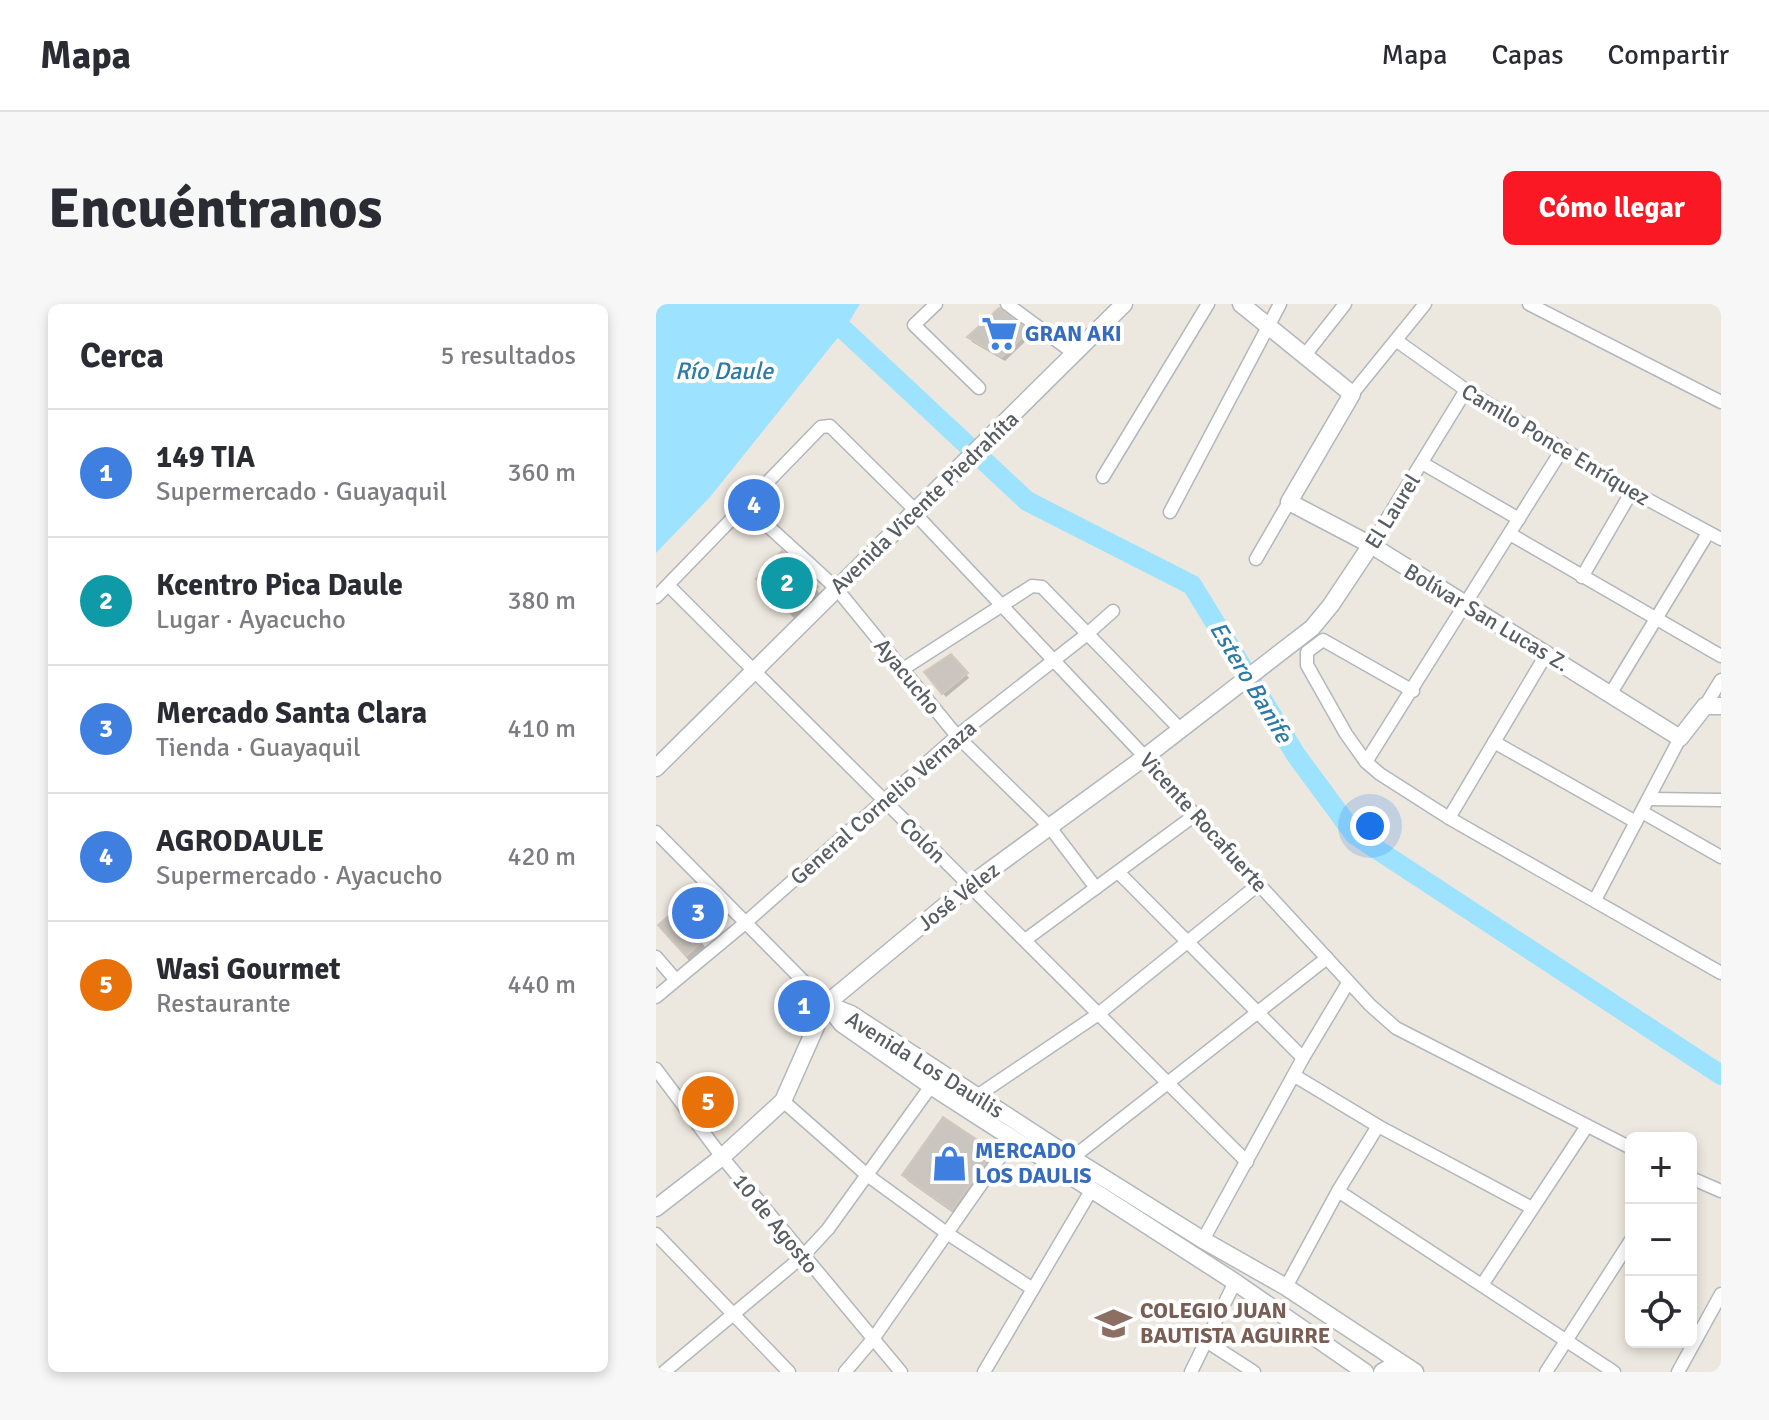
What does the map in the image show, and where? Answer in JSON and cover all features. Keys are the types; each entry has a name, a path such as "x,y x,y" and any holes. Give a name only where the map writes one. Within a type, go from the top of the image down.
{"street":[{"path":"936,304 914,325 979,388"},
{"path":"1007,304 1075,354"},
{"name":"Avenida Vicente Piedrahíta","path":"656,768 1124,304"},
{"path":"1103,477 1208,304"},
{"path":"1241,304 1352,394"},
{"path":"1170,512 1280,304"},
{"path":"1305,355 1345,304"},
{"path":"1256,559 1352,394 1425,304"},
{"path":"1529,304 1721,402"},
{"path":"1556,317 1562,304"},
{"name":"Camilo Ponce Enríquez","path":"1397,341 1466,390 1632,491 1717,534"},
{"name":"El Laurel","path":"1317,634 1331,605 1466,390"},
{"name":"Vicente Rocafuerte","path":"745,505 821,427 830,426 916,511 1052,661 1145,757 1348,983 1396,1028 1625,1145"},
{"path":"1366,762 1563,448"},
{"path":"1422,463 1519,519"},
{"path":"1582,577 1632,491"},
{"name":"Bolívar San Lucas Z.","path":"1289,502 1371,545 1680,738"},
{"path":"656,597 745,505"},
{"name":"Ayacucho","path":"745,505 836,588 957,736 1049,826 1096,888"},
{"path":"1510,534 1721,656"},
{"path":"1611,693 1655,619 1717,534"},
{"name":"Colón","path":"668,585 1247,1162"},
{"path":"903,669 1032,586 1042,587 1180,729"},
{"name":"General Cornelio Vernaza","path":"656,997 744,924 957,736 1113,611"},
{"path":"1413,691 1317,634 1307,652 1307,665 1346,734 1366,762 1380,774 1449,818 1721,973"},
{"name":"José Vélez","path":"656,1208 722,1157 783,1101 826,1004 970,885 1145,757 1292,642 1317,634"},
{"path":"1449,818 1547,653"},
{"path":"1595,900 1680,738 1713,706 1721,680"},
{"path":"1494,742 1721,857"},
{"path":"1649,799 1721,800"},
{"path":"1025,940 1195,815"},
{"path":"656,832 826,1004"},
{"path":"1119,873 1303,1058"},
{"path":"977,1096 1097,1015 1259,884"},
{"path":"656,957 675,979"},
{"path":"1072,1158 1327,958"},
{"path":"1203,1240 1348,983"},
{"name":"Avenida Los Dauilis","path":"826,1004 842,1024 931,1086 1235,1282 1365,1372"},
{"name":"Avenida Los Dauilis","path":"826,1004 851,1014 1072,1158 1203,1240 1286,1287 1415,1372"},
{"name":"10 de Agosto","path":"656,1069 722,1157 901,1372"},
{"path":"1295,1076 1378,1126 1532,1208"},
{"path":"664,1372 803,1256 828,1229 931,1086"},
{"path":"783,1101 867,1175 948,1234 1033,1289"},
{"path":"1286,1287 1338,1191 1378,1126"},
{"path":"1482,1285 1587,1126"},
{"path":"845,1372 873,1339 1012,1140"},
{"path":"1697,1181 1721,1191"},
{"path":"984,1372 1092,1189"},
{"path":"1338,1191 1614,1372"},
{"path":"656,1234 789,1372"},
{"path":"1546,1372 1625,1249"},
{"path":"1191,1372 1235,1282"},
{"path":"1678,1372 1719,1300"},
{"path":"1260,1302 1287,1314 1359,1361 1369,1360 1373,1354 1371,1342"},
{"path":"1206,1341 1254,1372"},
{"path":"1382,1372 1392,1366 1402,1372"}],"water":[{"name":"Río Daule","path":"656,304 860,304 844,330 710,497 656,553"}],"building":[{"name":"GRAN AKI","path":"999,308 1029,331 1002,357 967,337"},
{"path":"782,551 818,587 791,613 756,579"},
{"path":"951,654 968,673 942,694 924,672"},
{"path":"677,909 704,940 686,956 658,925"},
{"name":"MERCADO LOS DAULIS","path":"943,1117 994,1151 952,1210 902,1175"}],"waterway":[{"name":"Estero Banife","path":"775,304 844,330 1027,501 1192,585 1296,755 1355,835 1721,1075"}],"place":[{"name":"GRAN AKI","path":"999,333"},
{"name":"AGRODAULE","path":"754,505"},
{"name":"Kcentro Pica Daule","path":"787,583"},
{"name":"Mercado Santa Clara","path":"698,913"},
{"name":"149 TIA","path":"804,1006"},
{"name":"Wasi Gourmet","path":"708,1102"},
{"name":"MERCADO LOS DAULIS","path":"949,1163"},
{"name":"COLEGIO JUAN BAUTISTA AGUIRRE","path":"1114,1323"}]}
